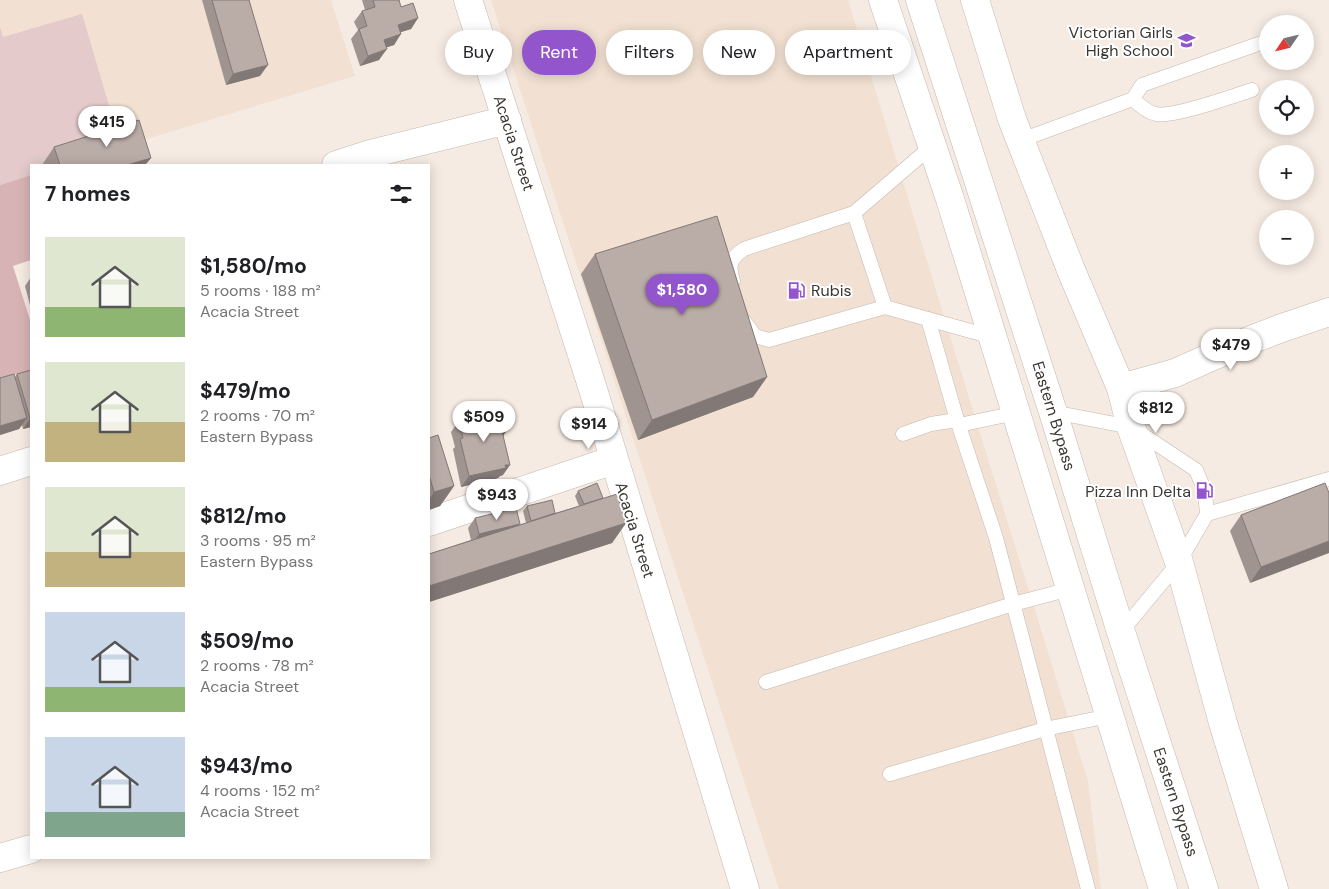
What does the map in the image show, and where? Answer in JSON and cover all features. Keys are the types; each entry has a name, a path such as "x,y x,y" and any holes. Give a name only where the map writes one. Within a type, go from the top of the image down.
{"street":[{"name":"Acacia Street","path":"468,0 614,460 745,889"},
{"path":"883,0 932,146 1163,889"},
{"name":"Eastern Bypass","path":"920,0 1053,412 1120,632 1204,889"},
{"path":"975,0 1012,119 1071,270 1121,388 1131,427 1179,562 1223,723 1274,889"},
{"path":"339,164 370,154 507,120"},
{"path":"1121,388 1175,373 1279,328 1329,312"},
{"path":"430,522 614,460"},
{"path":"0,471 30,461"},
{"path":"0,858 30,849"}],"lane":[{"path":"1021,140 1133,99 1142,86 1259,44"},
{"path":"1133,99 1143,108 1156,114 1175,113 1252,90"},
{"path":"932,146 854,213 744,248 734,257 729,268 745,324 755,336 769,340 885,307 992,337"},
{"path":"854,213 885,307"},
{"path":"928,319 958,422 996,538 1088,889"},
{"path":"1053,412 1131,427 1196,470 1205,491 1207,514 1179,562 1120,632"},
{"path":"903,434 931,424 1016,413"},
{"path":"1207,514 1329,479"},
{"path":"766,682 1012,604 1070,589"},
{"path":"890,774 1045,729 1109,716"}],"shaded area":[{"path":"0,0 331,0 355,76 120,147 30,164 30,175 0,185"},
{"path":"491,0 848,0 857,30 785,30 785,75 871,75 1088,781 1101,889 779,889 512,65 512,30 501,30"},
{"path":"82,14 113,119 83,128 92,157 68,164 30,164 30,175 0,185 0,27 3,37"},
{"path":"30,175 30,260 13,266 30,320 30,370 0,379 0,185"}],"building":[{"path":"212,0 249,0 268,65 233,74"},
{"path":"373,0 399,0 401,7 413,3 418,18 398,25 401,34 384,40 387,49 368,56 359,29 367,26 362,11 375,7"},
{"path":"139,120 151,158 130,164 60,164 54,147"},
{"path":"717,216 767,377 652,420 595,254"},
{"path":"30,370 30,418 17,374"},
{"path":"14,374 27,418 0,426 0,378"},
{"path":"503,411 507,430 502,431 510,465 505,465 506,468 469,476 460,439 463,438 459,421"},
{"path":"438,435 454,486 434,492 430,478 430,438"},
{"path":"597,483 603,498 584,504 578,491"},
{"path":"1325,483 1329,493 1329,541 1261,567 1241,515"},
{"path":"617,494 626,523 430,586 430,554"},
{"path":"552,500 555,513 531,521 527,506"},
{"path":"516,508 520,524 479,534 475,518"}],"place":[{"name":"Victorian Girls High School","path":"1187,41"},
{"name":"Rubis","path":"797,290"},
{"name":"Pizza Inn Delta","path":"1205,491"}]}
